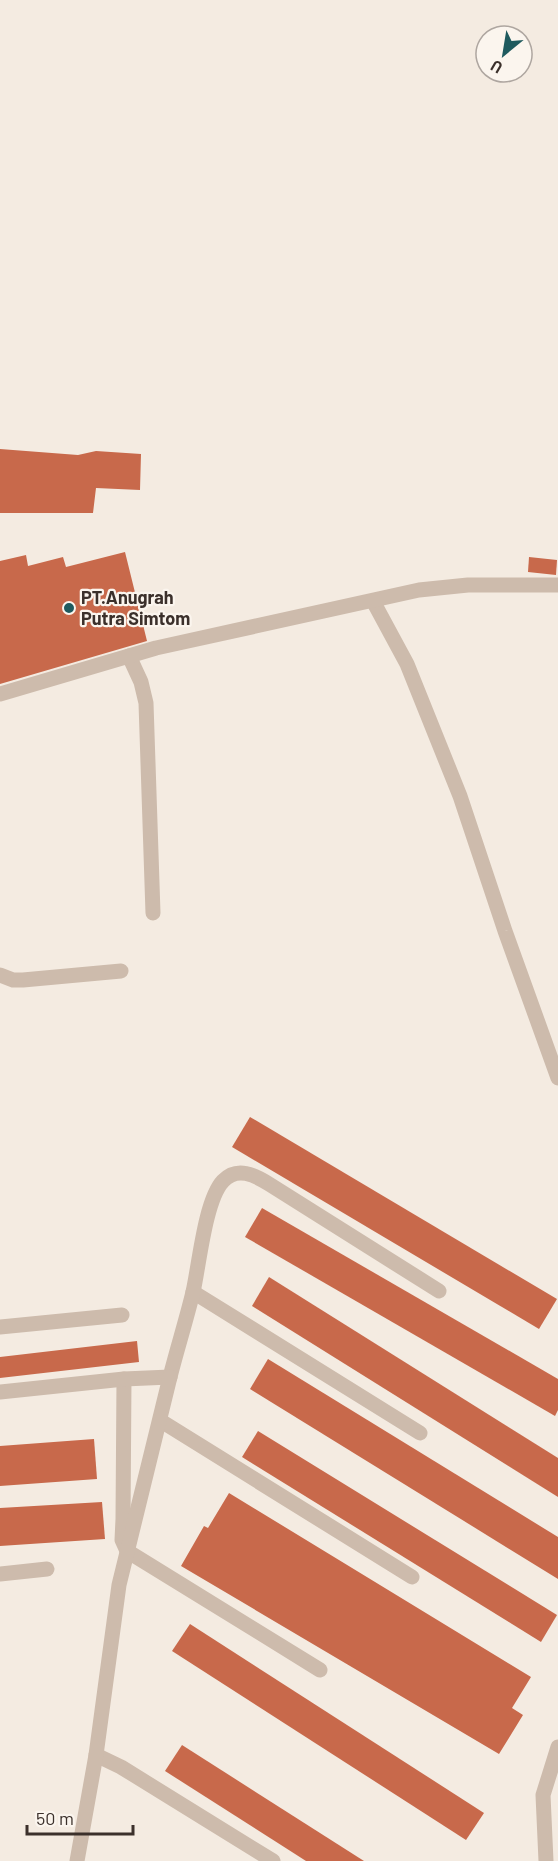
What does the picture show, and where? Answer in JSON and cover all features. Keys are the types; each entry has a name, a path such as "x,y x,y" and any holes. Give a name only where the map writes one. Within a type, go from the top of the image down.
{"street":[{"path":"0,694 204,636 373,602 419,590 448,586 558,585"},
{"path":"373,602 407,664 460,796 505,931 558,1078"},
{"path":"129,656 141,682 146,703 153,913"},
{"path":"0,975 13,980 23,980 121,970"},
{"path":"77,1861 96,1755 119,1585 193,1292 204,1232 214,1196 222,1182 229,1176 240,1173 252,1174 439,1291"},
{"path":"193,1292 420,1433"},
{"path":"0,1327 122,1315"},
{"path":"0,1392 124,1379 170,1377"},
{"path":"124,1379 121,1536 128,1551 320,1670"},
{"path":"160,1421 412,1577"},
{"path":"0,1574 47,1569"},
{"path":"546,1861 543,1796 558,1747"},
{"path":"96,1755 121,1767 273,1861"}],"building":[{"path":"0,449 78,455 96,451 141,454 140,490 96,488 93,513 0,513"},
{"name":"PT.Anugrah Putra Simtom","path":"125,552 147,641 0,684 0,561 26,555 28,566 63,557 66,567"},
{"path":"529,557 557,560 556,575 528,572"},
{"path":"250,1117 557,1299 539,1329 232,1147"},
{"path":"262,1208 558,1379 558,1410 555,1416 245,1237"},
{"path":"269,1277 558,1458 558,1497 252,1306"},
{"path":"137,1341 139,1362 0,1378 0,1357"},
{"path":"268,1359 558,1537 558,1579 250,1389"},
{"path":"258,1431 557,1615 541,1642 242,1457"},
{"path":"94,1439 97,1479 0,1486 0,1446"},
{"path":"229,1493 531,1677 512,1708 523,1715 499,1754 181,1566 204,1526 208,1528"},
{"path":"102,1502 105,1539 0,1546 0,1508"},
{"path":"190,1624 484,1813 466,1840 172,1651"},
{"path":"182,1745 364,1861 306,1861 165,1771"}],"place":[{"name":"PT.Anugrah Putra Simtom","path":"69,608"}]}
